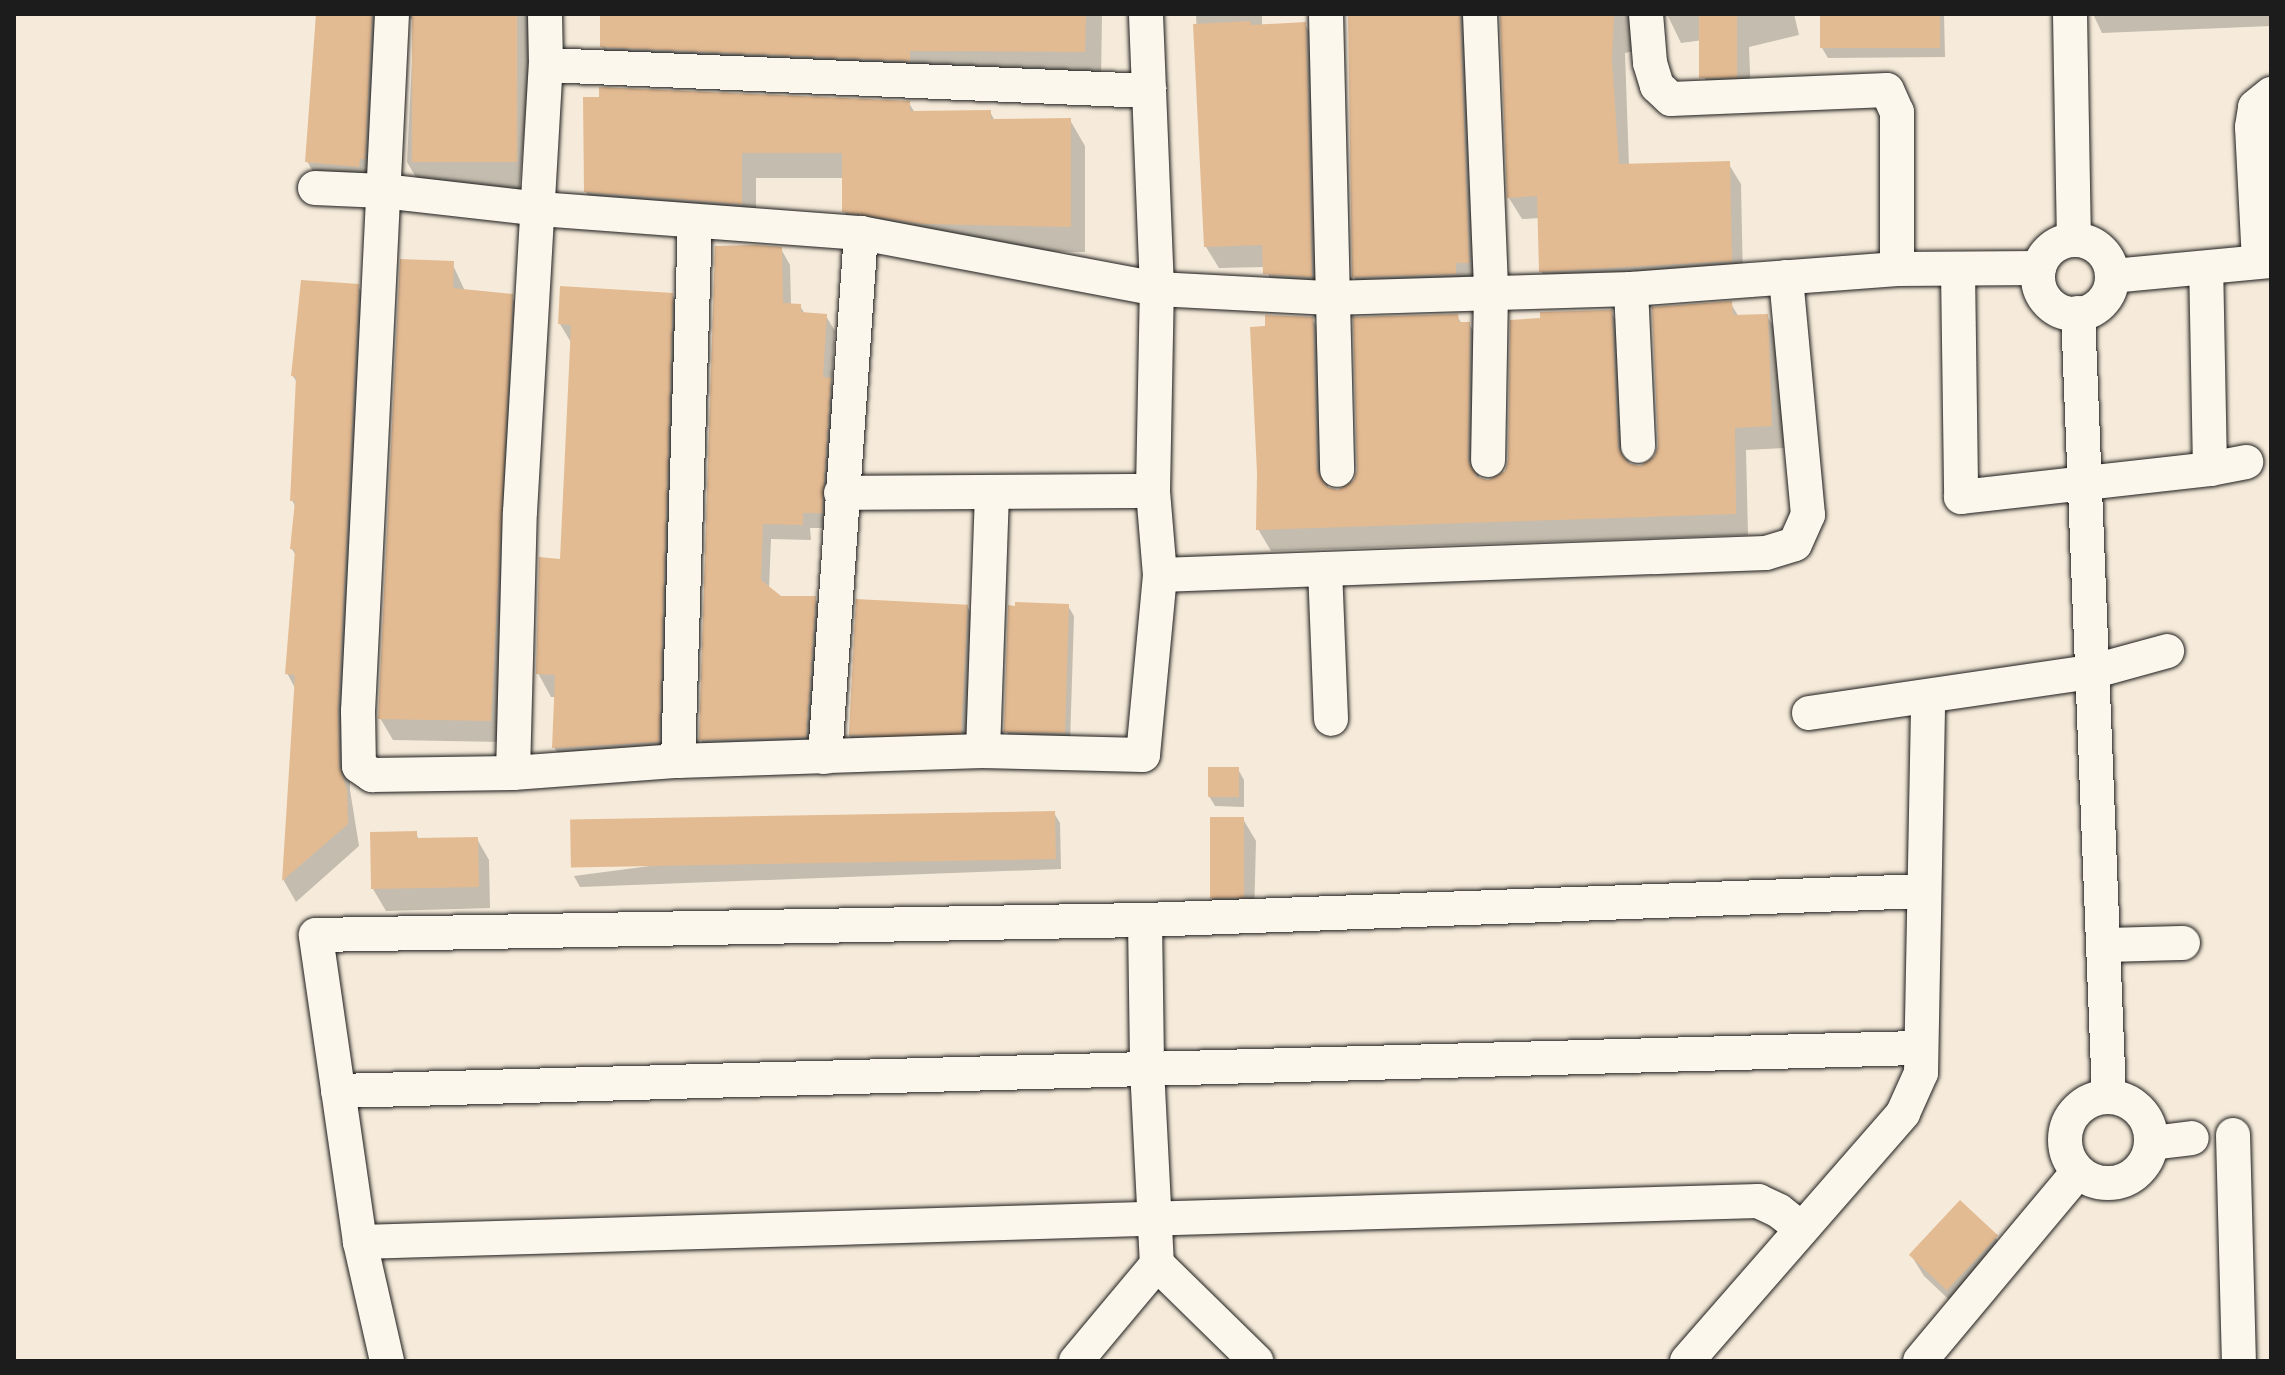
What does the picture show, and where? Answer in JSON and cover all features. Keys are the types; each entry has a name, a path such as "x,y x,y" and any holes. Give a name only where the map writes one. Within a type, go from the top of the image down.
{"street":[{"path":"392,14 358,711 359,766 372,775 513,773 678,761 983,751 1143,755 1160,575 1153,491 1157,289 1146,14"},
{"path":"513,773 520,512 540,209 545,14"},
{"path":"1326,14 1337,470"},
{"path":"1480,14 1491,292 1488,460"},
{"path":"1646,14 1650,63 1657,86 1671,99 1887,90 1897,112 1897,269"},
{"path":"2070,14 2074,240"},
{"path":"546,65 1149,91"},
{"path":"2112,276 2265,261 2252,127 2255,107 2271,94"},
{"path":"315,188 383,191 540,209 861,233 1157,289 1331,298 1631,289 1897,269 2039,268"},
{"path":"678,761 695,221"},
{"path":"825,757 861,233"},
{"path":"2074,240 2095,245 2104,253 2112,276 2105,299 2096,307 2078,313 2062,312 2043,297 2039,268 2049,251 2059,243 2074,240"},
{"path":"2206,268 2210,469"},
{"path":"1958,270 1961,497 2210,469 2246,462"},
{"path":"1160,575 1766,553 1795,544 1808,515 1786,277"},
{"path":"1631,289 1638,446"},
{"path":"2078,313 2109,1096"},
{"path":"841,493 1153,491"},
{"path":"983,751 992,494"},
{"path":"1325,569 1331,719"},
{"path":"1809,713 1928,699 2091,672 2167,651"},
{"path":"1687,1361 1903,1113 1921,1073 1928,699"},
{"path":"387,1361 360,1242 316,935 1145,920 1923,891"},
{"path":"1076,1361 1157,1264 1147,1068 1145,920"},
{"path":"2104,945 2183,943"},
{"path":"338,1091 1920,1048"},
{"path":"2109,1096 2135,1105 2151,1129 2152,1143 2141,1168 2118,1182 2104,1183 2078,1172 2069,1160 2065,1145 2071,1117 2095,1098 2109,1096"},
{"path":"2233,1135 2239,1361"},
{"path":"2152,1143 2192,1138"},
{"path":"1920,1361 2078,1172"},
{"path":"360,1242 1758,1201 1779,1211 1802,1229"},
{"path":"1157,1264 1256,1361"}],"building":[{"path":"316,14 372,14 365,159 360,159 359,167 305,162"},
{"path":"412,14 517,14 517,162 412,162"},
{"path":"600,14 1086,14 1085,52 910,51 910,61 600,47"},
{"path":"1348,14 1460,14 1469,263 1456,263 1456,274 1352,277"},
{"path":"1500,14 1614,14 1612,60 1619,164 1730,161 1732,261 1539,272 1537,196 1507,198"},
{"path":"1699,14 1737,14 1737,78 1699,78"},
{"path":"1820,14 1940,14 1940,48 1820,48"},
{"path":"1250,21 1251,25 1306,22 1312,277 1263,274 1262,245 1204,247 1193,24"},
{"path":"599,87 910,101 910,111 991,110 991,119 1071,118 1071,227 923,224 842,212 842,153 742,153 742,204 584,192 583,97 599,97"},
{"path":"715,246 782,247 783,303 801,304 801,312 827,314 823,377 831,378 822,513 803,513 803,525 763,524 761,580 781,596 816,596 806,737 699,740"},
{"path":"400,259 454,261 453,288 513,294 491,721 378,719"},
{"path":"301,280 359,284 338,710 339,766 347,790 348,824 282,881 295,675 285,674 295,550 290,549 295,501 290,501 296,377 291,376"},
{"path":"560,286 673,293 659,742 552,748 555,675 536,674 539,557 560,559 571,325 558,324"},
{"path":"1732,301 1733,315 1768,314 1772,426 1735,428 1736,514 1256,530 1257,473 1250,327 1265,326 1265,315 1313,317 1317,470 1327,487 1338,490 1354,480 1357,470 1353,317 1458,314 1459,322 1470,322 1468,460 1477,477 1488,480 1505,471 1508,460 1510,320 1540,318 1540,312 1612,310 1618,447 1628,463 1640,466 1655,456 1658,445 1652,307"},
{"path":"856,599 968,605 961,741 849,735"},
{"path":"1015,602 1069,604 1065,733 1004,732 1008,605 1015,606"},
{"path":"1208,767 1239,767 1239,797 1208,797"},
{"path":"1055,811 1056,859 571,867 570,819"},
{"path":"1210,817 1244,817 1244,898 1210,898"},
{"path":"417,831 417,838 478,837 479,887 371,889 370,832"},
{"path":"1960,1200 1998,1235 1947,1290 1909,1255"}]}
